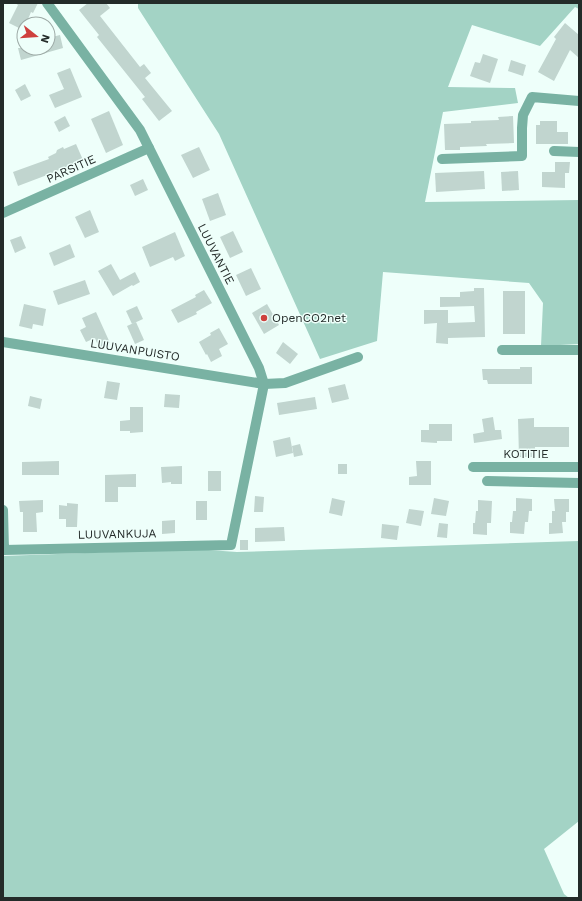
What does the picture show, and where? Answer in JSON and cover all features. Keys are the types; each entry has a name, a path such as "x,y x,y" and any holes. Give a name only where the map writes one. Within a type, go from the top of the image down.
{"street":[{"name":"LUUVANTIE","path":"47,3 140,130 260,368 264,384 231,545"},
{"path":"442,160 522,156 522,128 524,115 532,97 579,101"},
{"name":"PARSITIE","path":"3,213 149,148"},
{"path":"554,151 579,152"},
{"name":"LUUVANPUISTO","path":"3,342 264,384 285,383 358,357"},
{"path":"502,350 579,350"},
{"name":"KOTITIE","path":"473,467 579,467"},
{"path":"551,467 551,483"},
{"path":"487,481 579,483"},
{"path":"3,510 4,550"},
{"name":"LUUVANKUJA","path":"4,550 231,545"}],"green space":[{"path":"138,3 579,3 579,9 575,7 540,46 472,25 448,87 515,88 518,103 443,112 425,202 579,200 579,344 541,346 543,303 529,283 383,272 377,341 320,359 219,134 138,8"},
{"path":"579,541 579,821 544,849 564,894 569,898 3,898 3,556 194,549 237,552"}],"building":[{"path":"15,3 38,3 33,13 31,12 29,16 16,16 16,26 9,23 18,5"},
{"path":"88,3 106,3 110,8 100,16 140,67 144,64 151,73 145,78 172,111 159,121 142,99 145,97 97,37 99,35 79,10"},
{"path":"565,23 579,35 579,58 570,50 554,81 538,72 556,39 554,37"},
{"path":"60,35 63,48 56,50 56,36"},
{"path":"483,54 498,59 490,83 470,76 475,62 480,63"},
{"path":"20,56 35,56 21,60"},
{"path":"511,60 526,65 523,76 508,71"},
{"path":"70,68 82,97 55,108 49,95 64,89 57,73"},
{"path":"25,84 31,96 21,101 15,90"},
{"path":"109,111 123,145 106,153 91,119"},
{"path":"65,116 70,126 59,132 54,122"},
{"path":"513,116 514,143 486,144 487,146 460,147 460,150 445,150 444,124 499,120 498,117"},
{"path":"540,121 557,121 557,132 568,132 568,144 536,144 536,125 540,125"},
{"path":"76,144 83,160 18,186 13,172 49,159 48,157 56,153 57,150"},
{"path":"199,147 210,170 193,178 181,155"},
{"path":"555,162 570,162 569,173 565,173 565,188 542,187 542,172 555,172"},
{"path":"484,171 485,189 436,192 435,173"},
{"path":"518,171 519,190 502,191 501,172"},
{"path":"143,179 148,190 135,196 130,185"},
{"path":"218,193 226,215 210,221 202,199"},
{"path":"90,210 99,232 85,238 75,217"},
{"path":"233,231 243,252 230,258 220,237"},
{"path":"175,232 185,256 175,261 173,257 150,267 142,247"},
{"path":"21,236 26,248 15,253 10,240"},
{"path":"70,244 75,257 54,266 49,253"},
{"path":"111,264 120,280 135,272 140,282 113,296 98,271"},
{"path":"251,268 261,289 246,296 236,275"},
{"path":"85,280 90,294 58,305 53,291"},
{"path":"474,288 484,288 485,337 448,338 448,344 436,343 437,323 424,324 424,310 448,310 448,323 475,322 474,306 440,307 440,297 460,297 460,292 474,291"},
{"path":"204,290 212,303 196,312 197,314 178,323 171,310 196,297 195,295"},
{"path":"503,291 525,291 525,334 503,334"},
{"path":"24,304 46,309 43,326 33,324 32,329 19,326"},
{"path":"267,304 279,325 264,334 252,313"},
{"path":"137,306 143,319 132,324 126,311"},
{"path":"96,312 110,343 99,348 95,338 86,342 80,330 86,327 82,318"},
{"path":"136,322 144,340 135,344 127,326"},
{"path":"219,328 228,344 219,349 222,356 211,362 199,342"},
{"path":"283,342 298,354 290,364 276,353"},
{"path":"520,367 532,367 532,384 488,384 487,380 483,380 482,369 520,369"},
{"path":"107,381 120,383 117,400 104,398"},
{"path":"345,384 349,399 332,403 328,388"},
{"path":"165,394 180,395 179,408 164,407"},
{"path":"30,396 42,399 40,409 28,406"},
{"path":"315,397 317,409 279,415 277,403"},
{"path":"130,407 143,407 143,432 130,433 130,431 120,431 120,421 130,420"},
{"path":"493,417 495,430 501,430 502,439 474,443 473,434 484,432 482,419"},
{"path":"534,418 534,427 569,427 569,447 535,447 535,457 519,457 518,419"},
{"path":"429,424 452,424 452,441 437,441 437,443 421,442 421,430 429,430"},
{"path":"290,437 293,453 276,457 273,441"},
{"path":"300,444 303,455 294,457 292,446"},
{"path":"59,461 59,475 22,475 22,462"},
{"path":"416,461 431,461 431,485 409,485 409,477 417,476"},
{"path":"338,464 347,464 347,474 338,474"},
{"path":"182,466 182,484 171,484 171,482 162,483 161,467"},
{"path":"208,471 221,471 221,491 208,491"},
{"path":"136,474 136,487 118,487 118,502 105,502 105,475"},
{"path":"255,496 264,497 263,512 254,512"},
{"path":"332,498 345,501 342,516 329,513"},
{"path":"434,498 449,501 446,516 431,514"},
{"path":"516,498 532,499 532,511 529,511 528,522 525,522 524,534 510,533 510,522 512,522 513,511 516,511"},
{"path":"554,499 569,499 569,512 566,512 566,522 562,522 563,533 549,534 549,523 552,523 552,511 555,511"},
{"path":"43,500 43,512 36,513 37,532 23,532 23,512 20,512 19,501"},
{"path":"478,500 492,501 491,523 487,523 487,535 473,534 473,523 475,523 476,511 478,511"},
{"path":"196,501 207,501 207,520 196,520"},
{"path":"67,503 78,504 77,527 66,527 66,519 59,519 59,505 67,506"},
{"path":"409,509 424,511 421,526 406,523"},
{"path":"175,520 175,533 162,534 162,521"},
{"path":"439,523 448,524 447,538 437,537"},
{"path":"382,524 399,526 397,540 381,538"},
{"path":"284,527 285,541 255,542 255,528"},
{"path":"240,540 248,540 248,550 240,550"}],"place":[{"name":"OpenCO2net","path":"264,318"}]}
